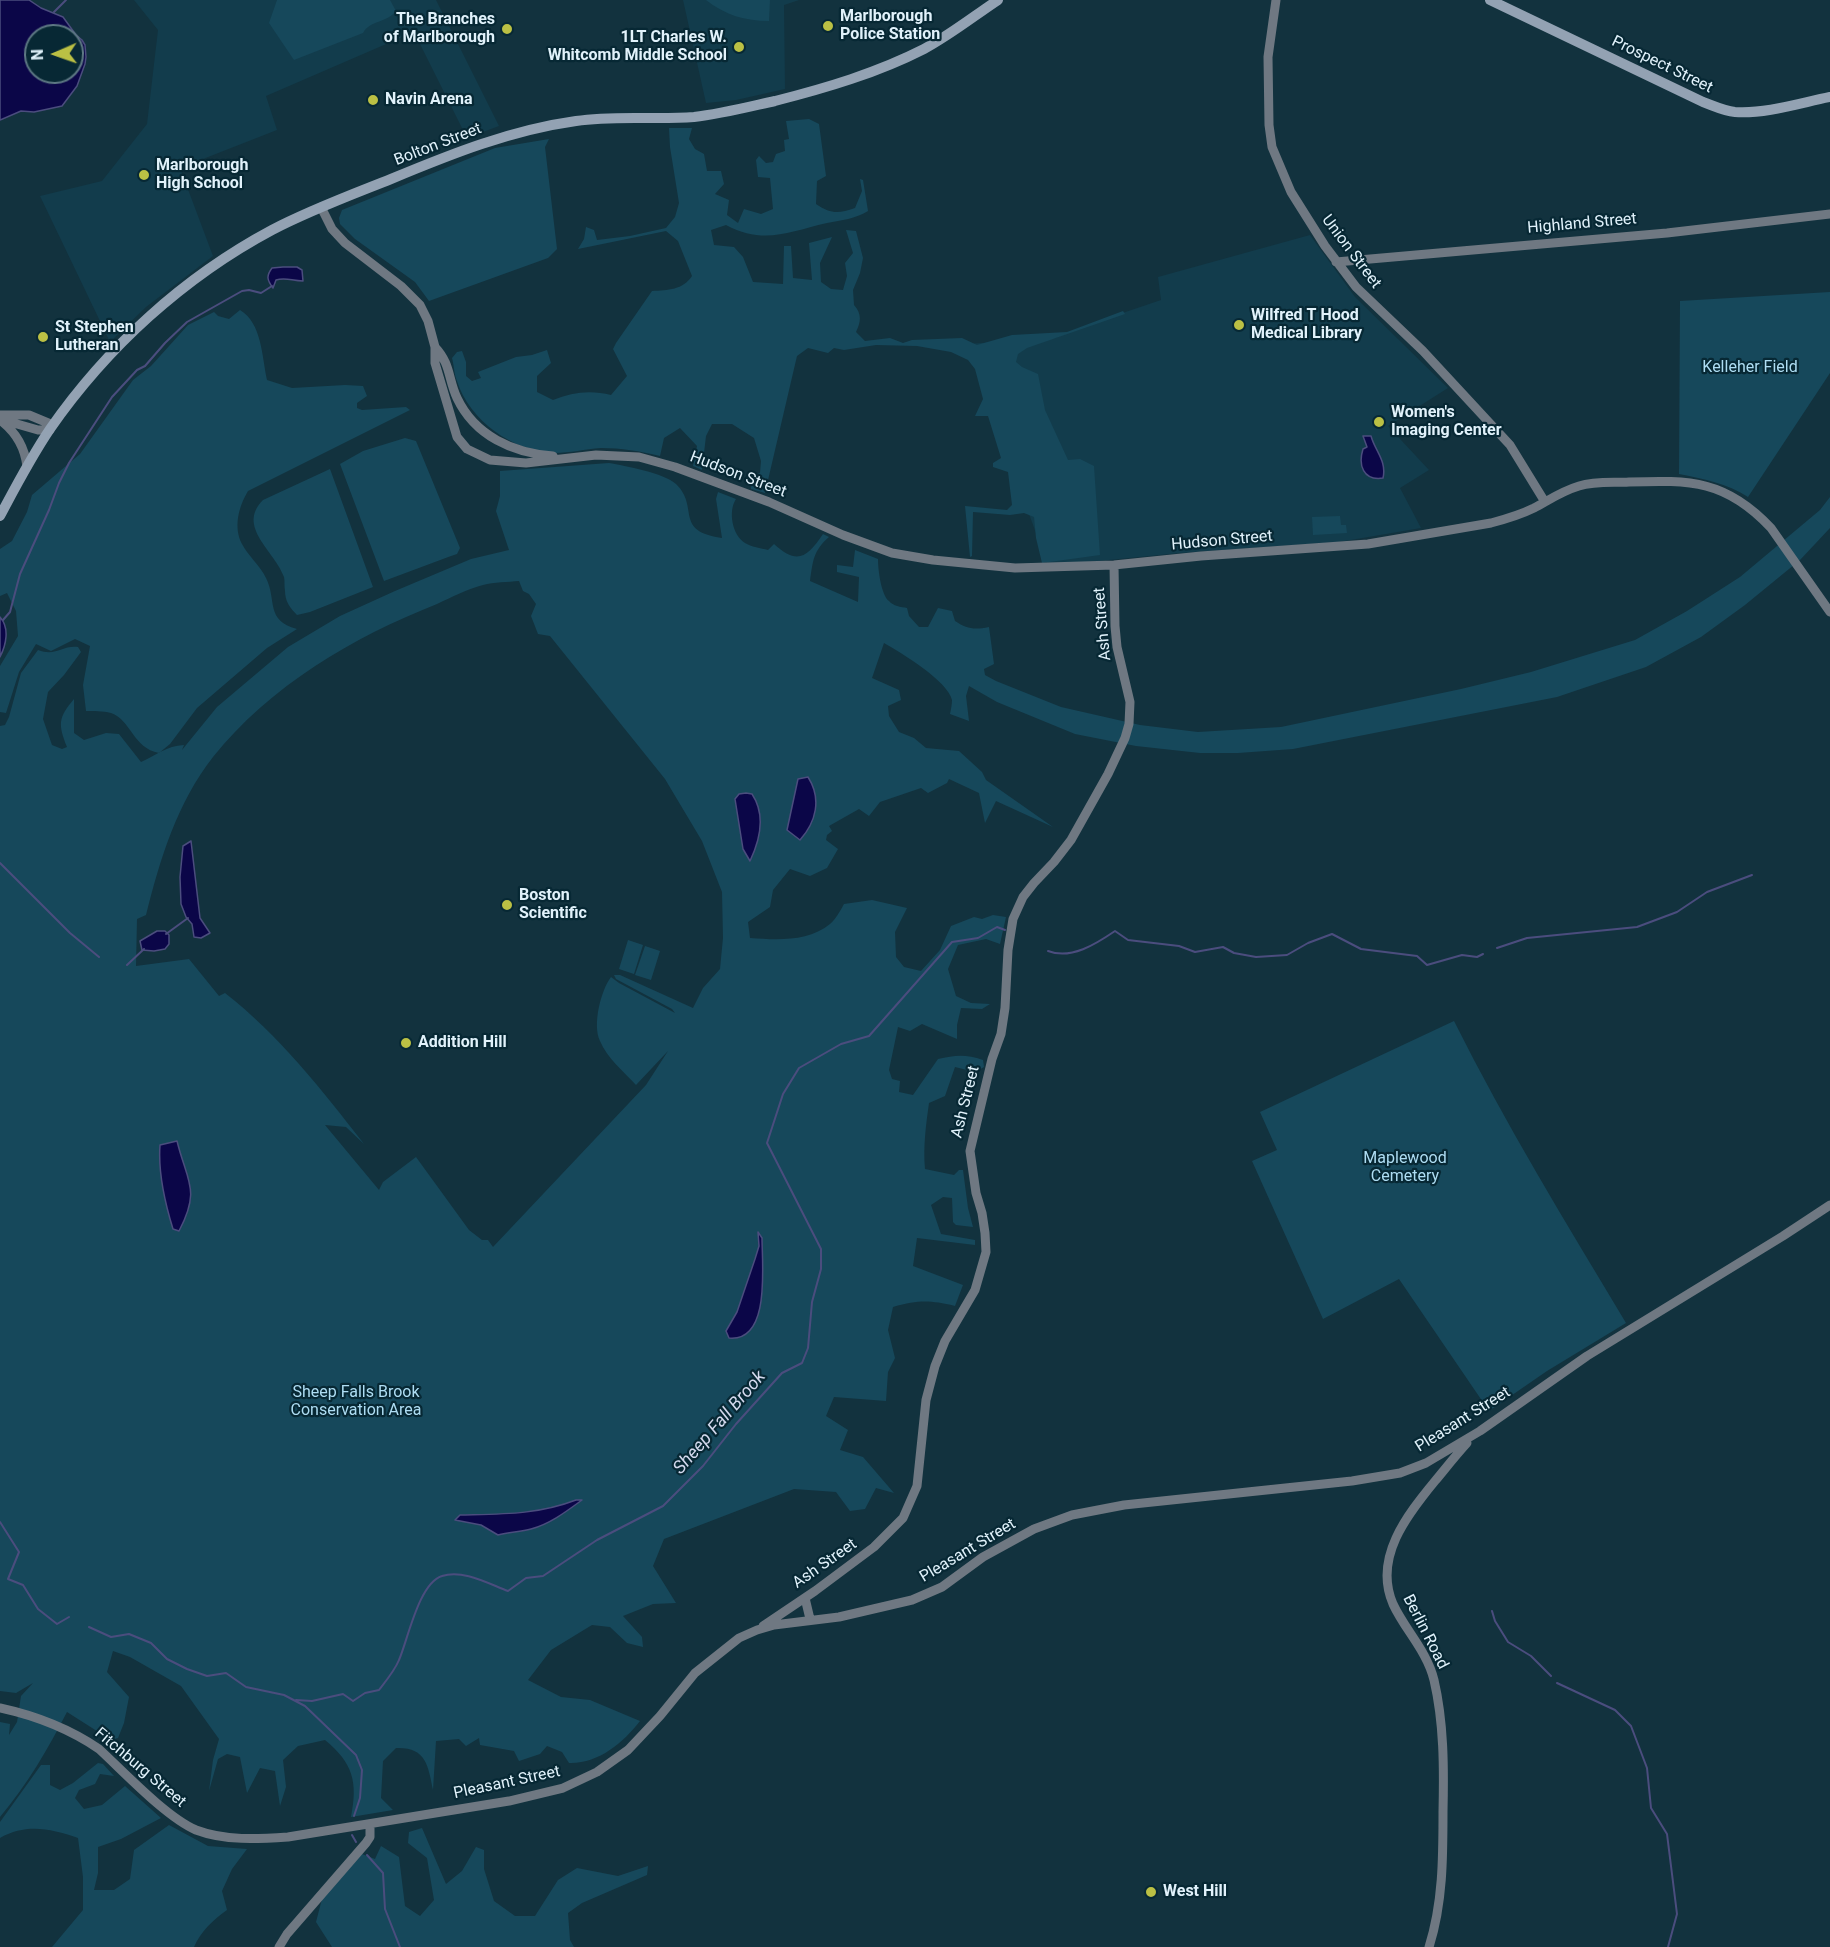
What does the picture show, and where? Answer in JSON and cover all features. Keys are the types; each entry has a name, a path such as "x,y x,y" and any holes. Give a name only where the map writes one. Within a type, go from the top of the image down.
{"main road":[{"name":"Bolton Street","path":"0,516 51,427 103,362 178,291 237,250 279,226 459,151 515,133 580,120 711,114 757,105 845,82 927,47 998,0"},
{"name":"Prospect Street","path":"1491,0 1724,110 1756,111 1830,97"}],"street":[{"name":"Union Street","path":"1276,0 1267,105 1272,147 1294,198 1336,262 1356,287 1423,351 1510,445 1545,502"},
{"name":"Hudson Street","path":"321,207 332,229 345,243 415,298 428,321 435,347 435,363 457,437 467,449 482,458 506,463 618,454 653,460 769,502 843,535 892,553 945,562 1015,568 1114,565 1211,555 1368,544 1491,523 1522,514 1580,486 1669,481 1703,484 1734,497 1771,528 1830,612"},
{"name":"Highland Street","path":"1336,262 1667,233 1830,214"},
{"name":"Hudson Street","path":"435,347 444,357 457,398 472,420 483,431 497,441 521,451 567,457"},
{"path":"0,418 29,415 51,427"},
{"path":"0,418 21,442 27,467"},
{"name":"Ash Street","path":"757,1630 849,1567 874,1547 903,1518 917,1486 926,1400 935,1366 945,1341 975,1290 986,1252 986,1233 974,1185 970,1151 1005,1008 1008,950 1013,919 1023,897 1071,840 1108,774 1125,738 1129,723 1130,702 1115,627 1114,565"},
{"name":"Pleasant Street","path":"370,1824 509,1801 563,1788 582,1780 607,1767 628,1750 660,1716 683,1686 707,1662 739,1638 757,1630 810,1619 839,1617 877,1610 921,1597 942,1587 983,1557 1009,1542 1034,1529 1072,1515 1119,1505 1313,1486 1400,1473 1442,1455 1587,1356 1776,1241 1830,1205"},
{"name":"Berlin Road","path":"1429,1947 1436,1924 1442,1877 1441,1727 1432,1674 1420,1647 1394,1606 1388,1589 1388,1569 1394,1543 1410,1512 1480,1431"},
{"path":"805,1598 810,1619"},
{"name":"Fitchburg Street","path":"0,1708 42,1719 85,1740 99,1749 170,1814 197,1830 227,1837 259,1839 288,1837 370,1824"},
{"path":"279,1947 287,1934 366,1844 370,1837 370,1824"}],"shaded area":[{"path":"0,0 29,0 63,17 68,24 24,24 24,84 78,84 62,106 34,112 21,111 0,120"},
{"name":"Marlborough High School","path":"134,0 436,0 499,126 467,138 414,32 266,96 277,130 180,168 213,256 146,307 110,342 40,196 102,181 147,124 158,30"},
{"name":"1LT Charles W. Whitcomb Middle School","path":"683,0 799,0 784,5 785,89 736,100 706,103"},
{"path":"84,43 86,57 84,67"},
{"path":"1310,235 1355,297 1448,388 1388,426 1429,470 1400,488 1421,528 1339,542 1180,553 1048,566 967,344 1055,338 1161,300 1158,277"},
{"path":"297,267 302,270 303,281 280,279 276,280 273,288 268,280 269,273 272,268"},
{"path":"1363,436 1371,436 1382,461 1383,478 1371,477 1364,471 1361,461 1363,449 1367,447"},
{"path":"0,617 5,626 6,637 0,657"},
{"path":"808,777 815,794 815,810 810,826 800,840 787,830 798,779"},
{"path":"739,794 752,794 760,819 759,836 750,861 743,849 735,799"},
{"path":"191,841 200,918 210,933 201,938 194,937 192,924 186,917 181,904 180,877 183,846"},
{"path":"157,931 165,931 169,935 169,944 165,949 142,950 140,941"},
{"path":"177,1141 188,1176 191,1195 186,1217 179,1231 173,1229 167,1209 161,1177 160,1155 160,1145"},
{"path":"758,1232 762,1238 763,1283 758,1315 752,1328 742,1336 729,1338 726,1331 737,1312 755,1259 759,1246"},
{"path":"582,1500 545,1524 498,1535 481,1525 455,1520 460,1515 504,1514 547,1509"}],"green space":[{"path":"277,0 390,0 396,11 388,18 370,26 363,33 294,60 269,23"},
{"path":"706,0 770,0 769,21 736,16 720,10"},
{"path":"809,119 819,124 826,176 817,181 816,204 835,212 855,208 862,191 860,179 863,180 868,211 848,219 776,235 752,234 726,225 711,230 714,245 734,247 743,257 753,282 783,284 784,246 791,246 793,278 812,280 809,243 832,237 820,263 821,282 831,289 843,290 847,276 845,263 853,253 846,230 856,231 863,258 853,290 854,305 860,318 856,332 865,341 890,338 903,343 912,340 962,338 977,345 1012,335 1067,332 1123,311 1125,314 1027,348 1018,354 1016,362 1038,374 1045,410 1068,460 1080,459 1094,466 1100,555 1042,563 1034,517 1024,513 1010,515 973,512 972,556 970,557 965,506 1007,510 1012,505 1008,472 993,467 993,463 1001,458 988,416 975,416 983,399 975,369 968,360 951,352 917,346 876,345 844,350 834,348 828,353 808,348 797,356 765,493 751,489 750,476 760,473 761,461 754,438 732,424 712,424 706,436 702,470 693,466 697,446 680,428 664,438 660,456 608,448 555,453 524,447 509,440 482,421 471,409 455,375 452,358 457,352 462,351 466,362 466,376 472,381 481,378 478,372 516,357 547,350 551,363 537,376 537,392 553,400 582,393 611,395 627,376 613,349 616,343 652,291 680,287 692,276 678,241 666,231 578,249 584,239 586,227 594,230 597,240 666,228 675,217 679,203 669,128 692,128 689,139 695,149 704,154 707,171 721,171 724,184 715,194 729,200 727,215 738,223 744,209 761,214 773,209 770,178 758,177 756,160 759,156 766,163 773,162 776,154 785,151 784,140 789,139 786,121"},
{"path":"549,139 545,147 557,249 548,258 429,301 415,282 355,239 340,224 339,218 342,210 495,148"},
{"name":"Kelleher Field","path":"1830,292 1830,373 1748,497 1723,485 1679,474 1680,301"},
{"path":"240,310 253,323 257,332 267,380 292,388 363,386 367,396 357,403 357,408 362,410 406,407 410,410 248,491 238,517 239,537 266,578 276,615 280,621 297,629 267,648 197,708 170,744 159,753 143,746 118,717 108,712 86,711 83,685 90,646 75,639 51,651 36,644 19,672 6,713 0,712 0,666 18,636 16,611 7,593 0,596 0,549 12,541 27,512 32,495 80,454 133,380 151,366 188,325 214,312 218,316 229,319"},
{"path":"405,438 416,441 460,548 457,554 384,581 340,464 363,451"},
{"name":"Sheep Falls Brook Conservation Area","path":"609,463 654,473 676,484 683,493 692,524 698,530 707,535 722,538 716,499 718,492 736,499 732,510 734,529 750,546 768,550 774,544 789,555 801,556 812,549 823,534 829,537 817,552 810,581 858,602 859,577 837,572 837,565 853,567 855,550 878,559 886,598 895,605 907,608 909,616 919,627 928,627 938,608 952,611 955,621 967,627 975,629 989,627 994,664 984,669 985,675 996,681 1061,707 1140,725 1198,732 1281,727 1531,672 1635,640 1687,611 1740,577 1820,510 1830,497 1830,528 1800,560 1745,605 1701,637 1646,667 1557,697 1293,749 1200,753 1136,746 1075,734 997,702 969,686 966,696 969,721 950,714 952,700 942,684 884,643 872,678 899,690 901,700 888,706 889,716 899,732 914,738 926,748 959,751 982,772 986,780 1053,827 996,801 985,823 979,793 949,779 947,783 928,793 921,788 880,802 869,816 859,809 829,826 832,831 827,835 826,840 838,849 827,868 810,876 790,869 773,890 770,907 748,922 750,938 792,939 812,934 830,924 844,904 872,900 907,908 895,932 896,957 904,967 921,971 940,950 951,926 974,917 982,919 993,915 1006,917 1000,944 986,939 958,945 948,969 956,996 971,1003 990,1004 982,1009 961,1008 957,1039 922,1024 910,1031 898,1027 889,1070 892,1079 900,1081 899,1092 913,1095 938,1059 966,1056 983,1060 984,1067 975,1072 955,1067 945,1096 929,1103 927,1119 925,1169 954,1175 959,1170 963,1170 973,1227 956,1225 953,1222 952,1198 943,1197 931,1205 941,1234 975,1240 975,1245 917,1238 913,1266 963,1285 955,1306 924,1302 893,1307 888,1330 895,1358 888,1372 886,1401 834,1397 826,1416 848,1430 840,1450 863,1457 894,1493 876,1488 865,1509 850,1511 836,1492 794,1489 664,1539 653,1566 676,1603 653,1604 623,1616 642,1637 643,1647 627,1643 610,1627 592,1625 551,1650 528,1680 561,1697 590,1700 640,1721 618,1744 590,1760 569,1763 562,1752 547,1746 540,1754 519,1761 514,1751 480,1745 479,1738 466,1746 459,1739 436,1741 433,1790 427,1765 420,1754 406,1748 396,1748 383,1761 381,1798 393,1810 351,1817 354,1793 351,1774 342,1757 325,1740 298,1746 283,1760 286,1787 280,1806 275,1771 260,1768 247,1793 240,1757 227,1754 218,1759 209,1791 213,1760 219,1739 181,1686 130,1657 113,1651 107,1672 129,1697 124,1723 118,1738 111,1740 67,1712 36,1766 0,1817 0,1722 10,1724 9,1735 17,1722 21,1696 33,1683 16,1693 0,1691 0,726 5,725 9,717 21,673 38,650 54,652 78,647 81,652 48,692 43,719 52,745 62,749 67,747 61,722 62,716 74,699 74,733 84,740 106,733 119,734 141,762 172,747 184,745 182,750 217,707 288,647 340,616 395,591 471,559 509,550 496,511 500,496 500,471","holes":["519,581 523,591 529,594 536,604 531,616 538,634 550,636 665,779 702,841 722,892 723,938 720,969 703,988 693,1008 620,975 614,975 616,979 672,1009 675,1013 611,977 601,999 597,1017 600,1041 611,1059 636,1085 668,1051 646,1085 493,1247 488,1240 482,1240 469,1230 416,1157 383,1182 379,1190 325,1125 346,1127 364,1144 299,1064 245,1009 225,993 219,996 189,959 136,966 137,919 146,915 171,832 189,793 213,757 260,708 315,666 344,648 406,617 465,591 487,584"]},
{"path":"330,469 373,587 297,615 287,601 284,577 255,529 256,510 263,500"},
{"path":"1340,516 1341,525 1346,525 1347,533 1313,535 1312,517"},
{"path":"628,940 643,945 634,974 619,969"},
{"path":"645,946 660,951 651,980 635,975"},
{"name":"Maplewood Cemetery","path":"1454,1021 1515,1136 1626,1323 1547,1371 1489,1411 1399,1279 1323,1319 1252,1161 1277,1150 1260,1112"},
{"path":"98,1763 103,1764 114,1776 100,1774 95,1784 79,1790 75,1798 84,1809 102,1805 125,1786 161,1818 121,1839 98,1847 98,1873 94,1890 114,1890 130,1879 134,1850 169,1825 208,1846 247,1849 232,1869 222,1891 227,1910 208,1926 194,1947 52,1947 83,1910 83,1877 78,1838 58,1832 29,1829 10,1833 0,1838 0,1822 41,1765 50,1765 50,1785 60,1790 73,1783"},
{"path":"422,1828 446,1884 462,1871 476,1847 484,1850 484,1869 494,1901 515,1916 535,1916 558,1880 577,1868 618,1876 648,1866 647,1875 582,1903 568,1913 570,1940 574,1947 332,1947 316,1922 322,1899 362,1854 375,1859 381,1846 399,1857 405,1906 420,1916 434,1900 427,1858 408,1843 409,1832"}],"waterway":[{"path":"54,12 66,0"},
{"path":"3,620 10,612 20,574 59,483 69,463 112,397 187,322 242,291 261,293 272,286"},
{"path":"0,863 70,933 99,957"},
{"name":"Sheep Fall Brook","path":"1497,948 1527,938 1637,927 1677,912 1707,892 1752,875"},
{"path":"166,934 188,918"},
{"name":"Sheep Fall Brook","path":"296,1700 312,1701 343,1694 353,1701 365,1693 379,1690 397,1664 415,1613 427,1589 442,1576 450,1574 467,1576 508,1591 526,1578 543,1576 597,1540 663,1506 703,1466 736,1424 782,1373 802,1363 808,1348 812,1302 821,1269 821,1249 767,1143 783,1094 799,1068 841,1044 869,1036 952,942 978,938 997,927 1005,930"},
{"name":"Sheep Fall Brook","path":"1048,951 1066,954 1074,952 1092,945 1115,931 1128,940 1179,946 1195,952 1223,947 1234,953 1256,957 1287,955 1308,943 1332,934 1361,949 1417,956 1427,965 1462,955 1477,957 1483,954"},
{"path":"127,965 144,949"},
{"path":"0,1522 19,1552 8,1579 23,1585 38,1609 57,1624 69,1617"},
{"path":"1492,1611 1495,1621 1508,1642 1531,1656 1551,1676"},
{"path":"89,1627 111,1637 129,1634 151,1643 167,1659 187,1669 207,1676 226,1673 246,1687 284,1695 305,1706 356,1755 362,1770 360,1798 354,1816"},
{"path":"1557,1683 1615,1710 1631,1726 1647,1768 1651,1808 1667,1834 1677,1914 1668,1947"},
{"path":"352,1835 356,1842"},
{"path":"367,1855 383,1873 385,1909 400,1947"}],"place":[{"name":"Marlborough Police Station","path":"828,26"},
{"name":"The Branches of Marlborough","path":"507,29"},
{"name":"1LT Charles W. Whitcomb Middle School","path":"739,47"},
{"name":"Navin Arena","path":"373,100"},
{"name":"Marlborough High School","path":"144,175"},
{"name":"Wilfred T Hood Medical Library","path":"1239,325"},
{"name":"St Stephen Lutheran","path":"43,337"},
{"name":"Women's Imaging Center","path":"1379,422"},
{"name":"Boston Scientific","path":"507,905"},
{"name":"Addition Hill","path":"406,1043"},
{"name":"West Hill","path":"1151,1892"}]}
